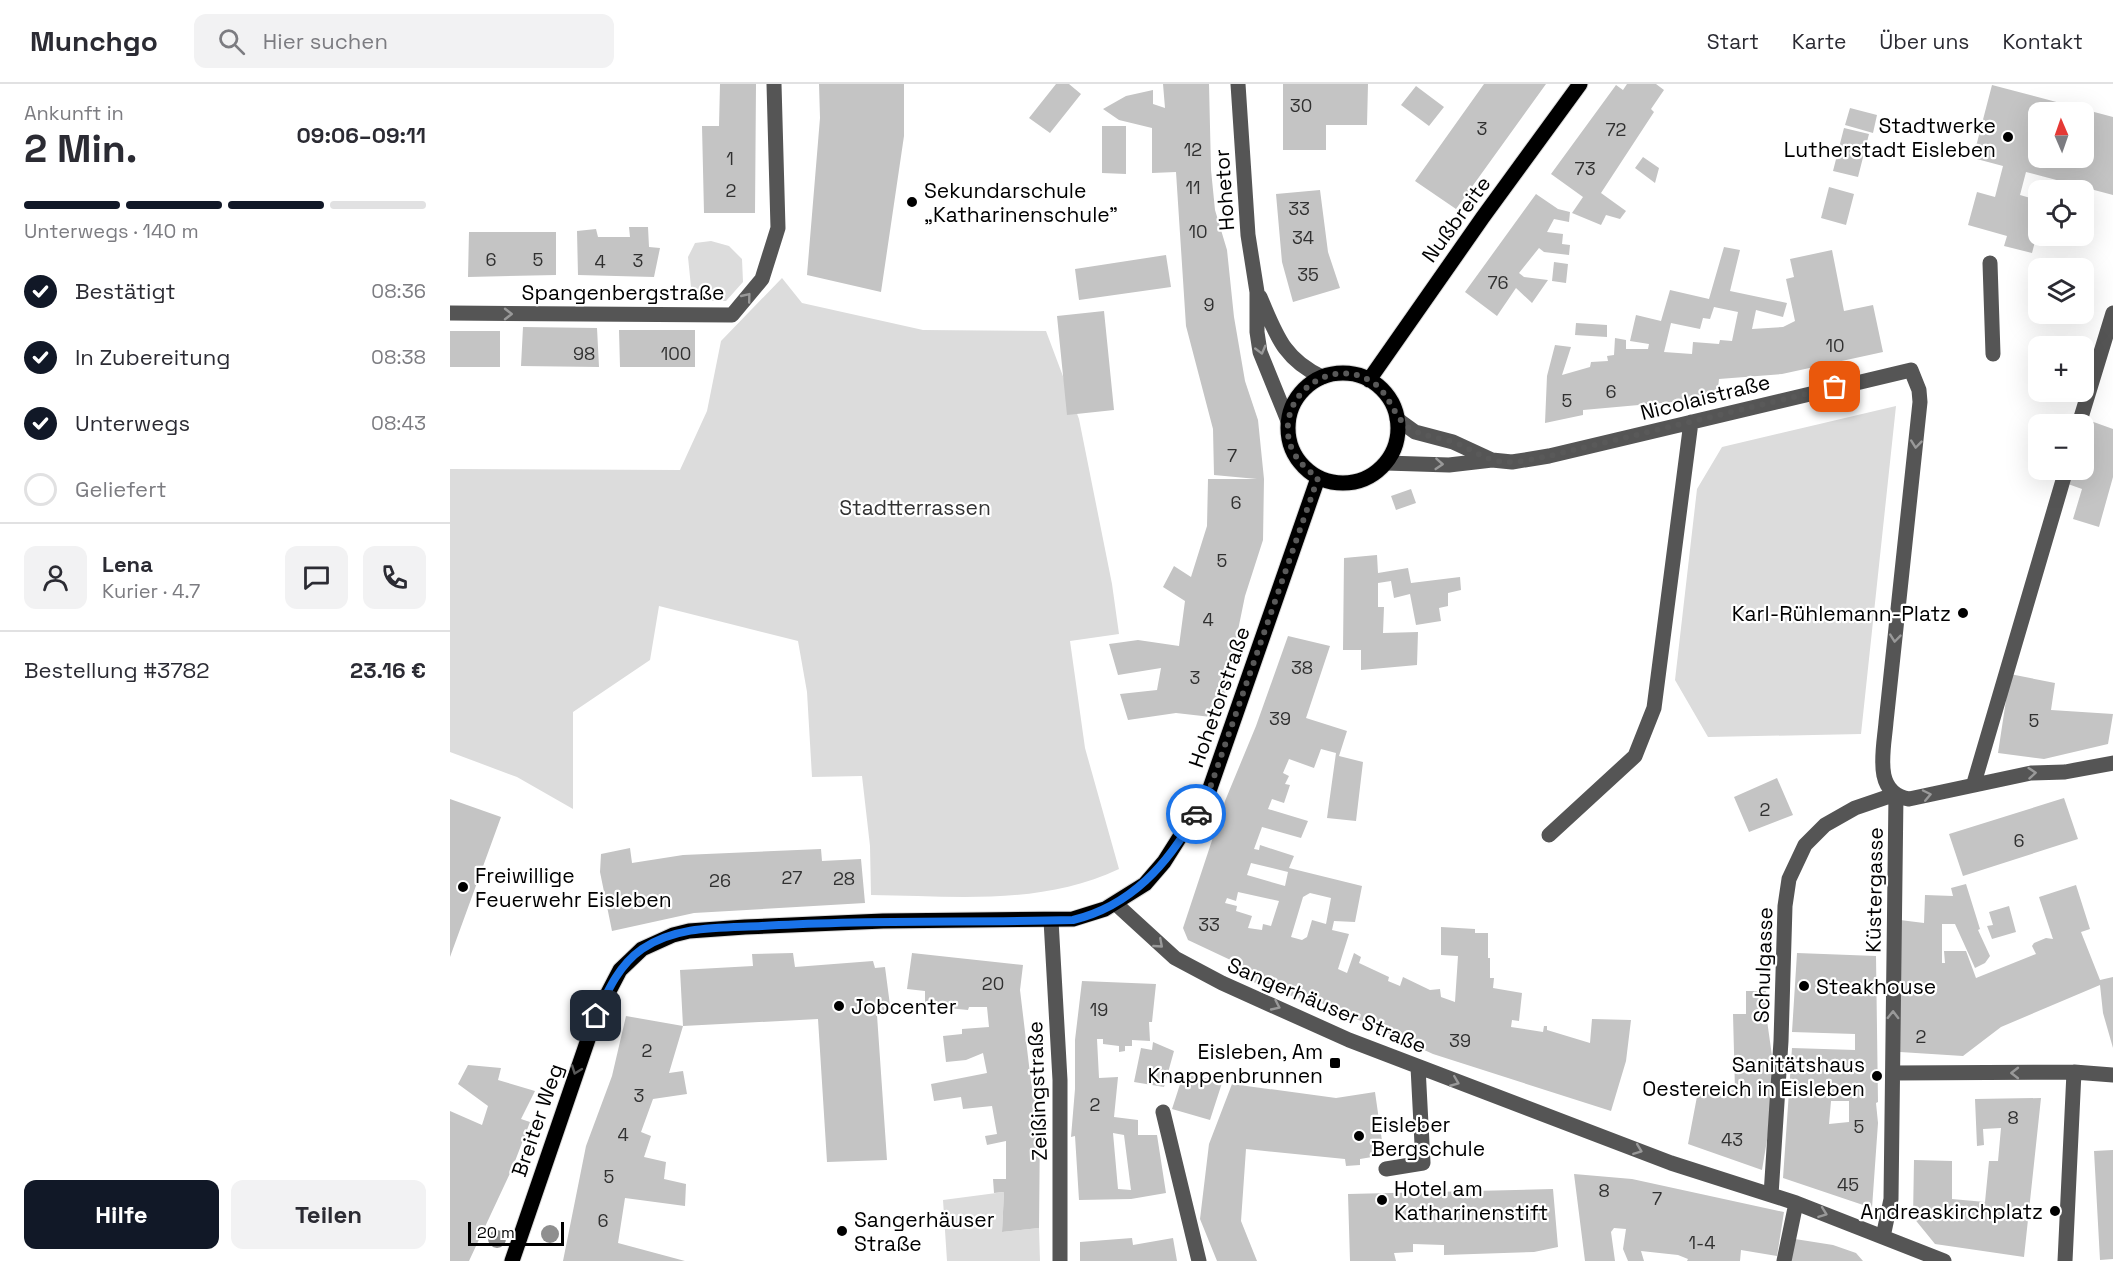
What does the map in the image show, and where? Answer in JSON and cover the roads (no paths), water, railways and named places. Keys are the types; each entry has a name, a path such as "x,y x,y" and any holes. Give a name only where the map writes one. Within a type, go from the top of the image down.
{"main road":[{"name":"Nußbreite","path":"1369,380 1469,236 1580,84"},
{"path":"1346,373 1369,380 1388,396 1398,419 1397,442 1386,463 1362,480 1347,484 1318,478 1307,470 1294,454 1288,435 1288,422 1299,395 1322,377 1346,373"},
{"name":"Hohetorstraße","path":"1116,904 1144,884 1164,862 1209,791 1318,478"},
{"path":"1050,920 1082,918 1116,904"},
{"name":"Breiter Weg","path":"512,1261 567,1094 610,987 624,965 642,949 673,934 689,931 848,922 1050,920"}],"street":[{"name":"Spangenbergstraße","path":"450,313 732,315 762,279 778,228 774,84"},
{"name":"Hohetor","path":"1238,84 1248,235 1257,292 1257,332 1260,352 1288,422"},
{"path":"1990,263 1993,354"},
{"name":"Hohetor","path":"1257,292 1288,354 1301,368 1322,377"},
{"path":"2082,414 2113,313"},
{"name":"Nicolaistraße","path":"1386,463 1449,465 1492,460 1512,462 1549,456 1911,370 1918,386 1920,402 1882,774 1887,787 1896,794"},
{"name":"Nicolaistraße","path":"1398,419 1415,432 1453,442 1492,460"},
{"path":"1549,835 1635,756 1654,708 1691,422"},
{"path":"1974,783 2063,480"},
{"path":"1896,794 1909,799 2031,772 2065,772 2113,763"},
{"name":"Küstergasse","path":"1883,1237 1891,1199 1896,794"},
{"name":"Schulgasse","path":"1771,1195 1783,1000 1785,906 1793,868 1805,845 1826,825 1849,811 1896,794"},
{"name":"Sangerhäuser Straße","path":"1116,904 1174,958 1222,983 1349,1040 1671,1163 1796,1203 1944,1261"},
{"name":"Zeißingstraße","path":"1050,920 1060,1080 1060,1261"},
{"path":"1386,1169 1423,1163 1418,1067"},
{"path":"2066,1261 2074,1072"},
{"path":"1893,1073 2074,1072 2113,1075"},
{"path":"1163,1112 1199,1261"},
{"path":"1784,1261 1796,1203"}],"place":[{"name":"Stadtwerke Lutherstadt Eisleben","path":"2008,137"},
{"name":"Sekundarschule „Katharinenschule\"","path":"912,202"},
{"name":"Karl-Rühlemann-Platz","path":"1963,613"},
{"name":"Freiwillige Feuerwehr Eisleben","path":"463,887"},
{"name":"Steakhouse","path":"1804,986"},
{"name":"Jobcenter","path":"839,1006"},
{"name":"Eisleben, Am Knappenbrunnen","path":"1335,1063"},
{"name":"Sanitätshaus Oestereich in Eisleben","path":"1877,1076"},
{"name":"Eisleber Bergschule","path":"1359,1136"},
{"name":"Hotel am Katharinenstift","path":"1382,1200"},
{"name":"Andreaskirchplatz","path":"2055,1211"},
{"name":"Sangerhäuser Straße","path":"842,1231"}],"park label":[{"name":"Stadtterrassen","path":"915,507"}]}
